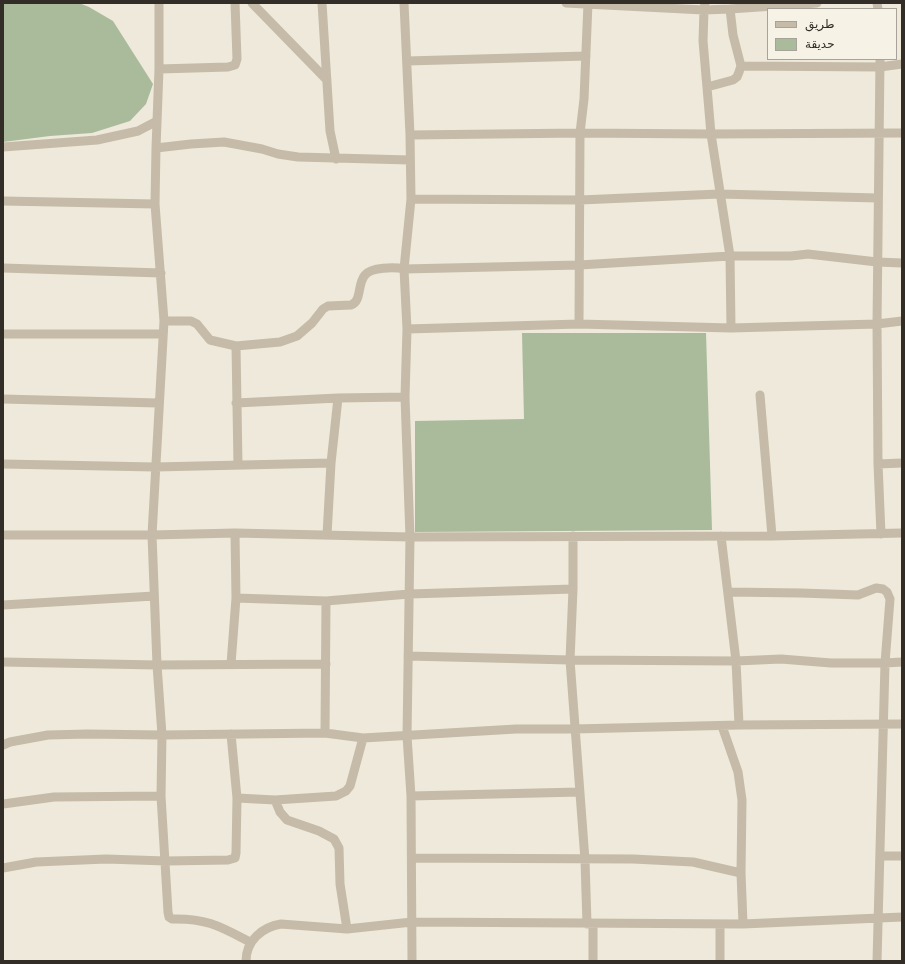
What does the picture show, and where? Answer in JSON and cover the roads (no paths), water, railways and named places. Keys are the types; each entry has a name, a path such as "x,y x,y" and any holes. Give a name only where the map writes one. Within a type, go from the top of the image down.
{"street":[{"path":"159,3 159,69 155,204 164,321 158,402 152,535 157,665 162,735 161,796 169,917 172,919 200,920 213,923 250,942"},
{"path":"159,69 228,67 235,65 237,59 235,3"},
{"path":"252,3 327,80"},
{"path":"322,3 330,131 336,159"},
{"path":"404,3 410,135 411,199 404,269 407,329 405,398 410,537 408,736 411,796 412,961"},
{"path":"566,3 705,7 730,10 817,3"},
{"path":"579,324 580,133 584,99 588,3"},
{"path":"705,7 703,41 711,134 719,194 730,256 731,328"},
{"path":"707,87 733,80 737,77 741,66 733,35 730,10"},
{"path":"406,61 586,56"},
{"path":"741,66 880,63 902,64"},
{"path":"880,63 877,324 878,464 881,534"},
{"path":"3,147 96,140 138,131 157,122"},
{"path":"410,135 580,133 902,133"},
{"path":"156,148 224,142 298,157 410,160"},
{"path":"411,199 580,200 719,194 878,198"},
{"path":"3,201 155,204"},
{"path":"164,321 191,321 197,324 210,340 236,346 289,340 304,330 328,306 351,306 357,302 365,275 369,272 392,267 404,269 579,265 730,256 791,256 808,254 877,262 902,263"},
{"path":"3,268 161,273"},
{"path":"407,329 579,324 731,328 877,324 902,321"},
{"path":"3,334 163,334"},
{"path":"236,346 238,465"},
{"path":"760,395 772,536"},
{"path":"236,403 338,398 405,398"},
{"path":"327,535 331,463 338,398"},
{"path":"3,399 158,402"},
{"path":"3,464 155,467 331,463"},
{"path":"878,464 902,463"},
{"path":"232,664 236,598 234,533"},
{"path":"3,535 152,535 234,533 410,537 772,536 902,533"},
{"path":"573,536 573,589 570,660 574,729 593,961"},
{"path":"721,536 729,592 736,661 739,725"},
{"path":"729,592 858,595 876,588 883,589 887,592 890,599 885,663 878,961"},
{"path":"236,598 326,602 409,594 573,589"},
{"path":"3,604 154,596"},
{"path":"325,733 326,602"},
{"path":"408,656 570,660 736,661 781,659 831,663 902,662"},
{"path":"3,662 157,665 326,664"},
{"path":"3,745 10,742 48,735 87,734 162,735 325,733 363,738 516,729 902,724"},
{"path":"722,726 738,772 742,800 741,873 743,924"},
{"path":"3,868 36,862 106,859 166,861 228,860 234,858 236,852 237,798 231,734"},
{"path":"237,798 275,800 336,796 346,791 350,786 363,738"},
{"path":"411,796 579,792"},
{"path":"3,804 54,797 161,796"},
{"path":"275,800 280,812 287,820 319,831 334,839 339,848 340,884 347,929"},
{"path":"880,856 902,856"},
{"path":"412,858 585,860 634,859 693,862 741,873"},
{"path":"246,961 246,953 250,942 258,934 268,928 281,924 347,929 412,922 743,924 902,917"},
{"path":"720,924 720,961"}]}
